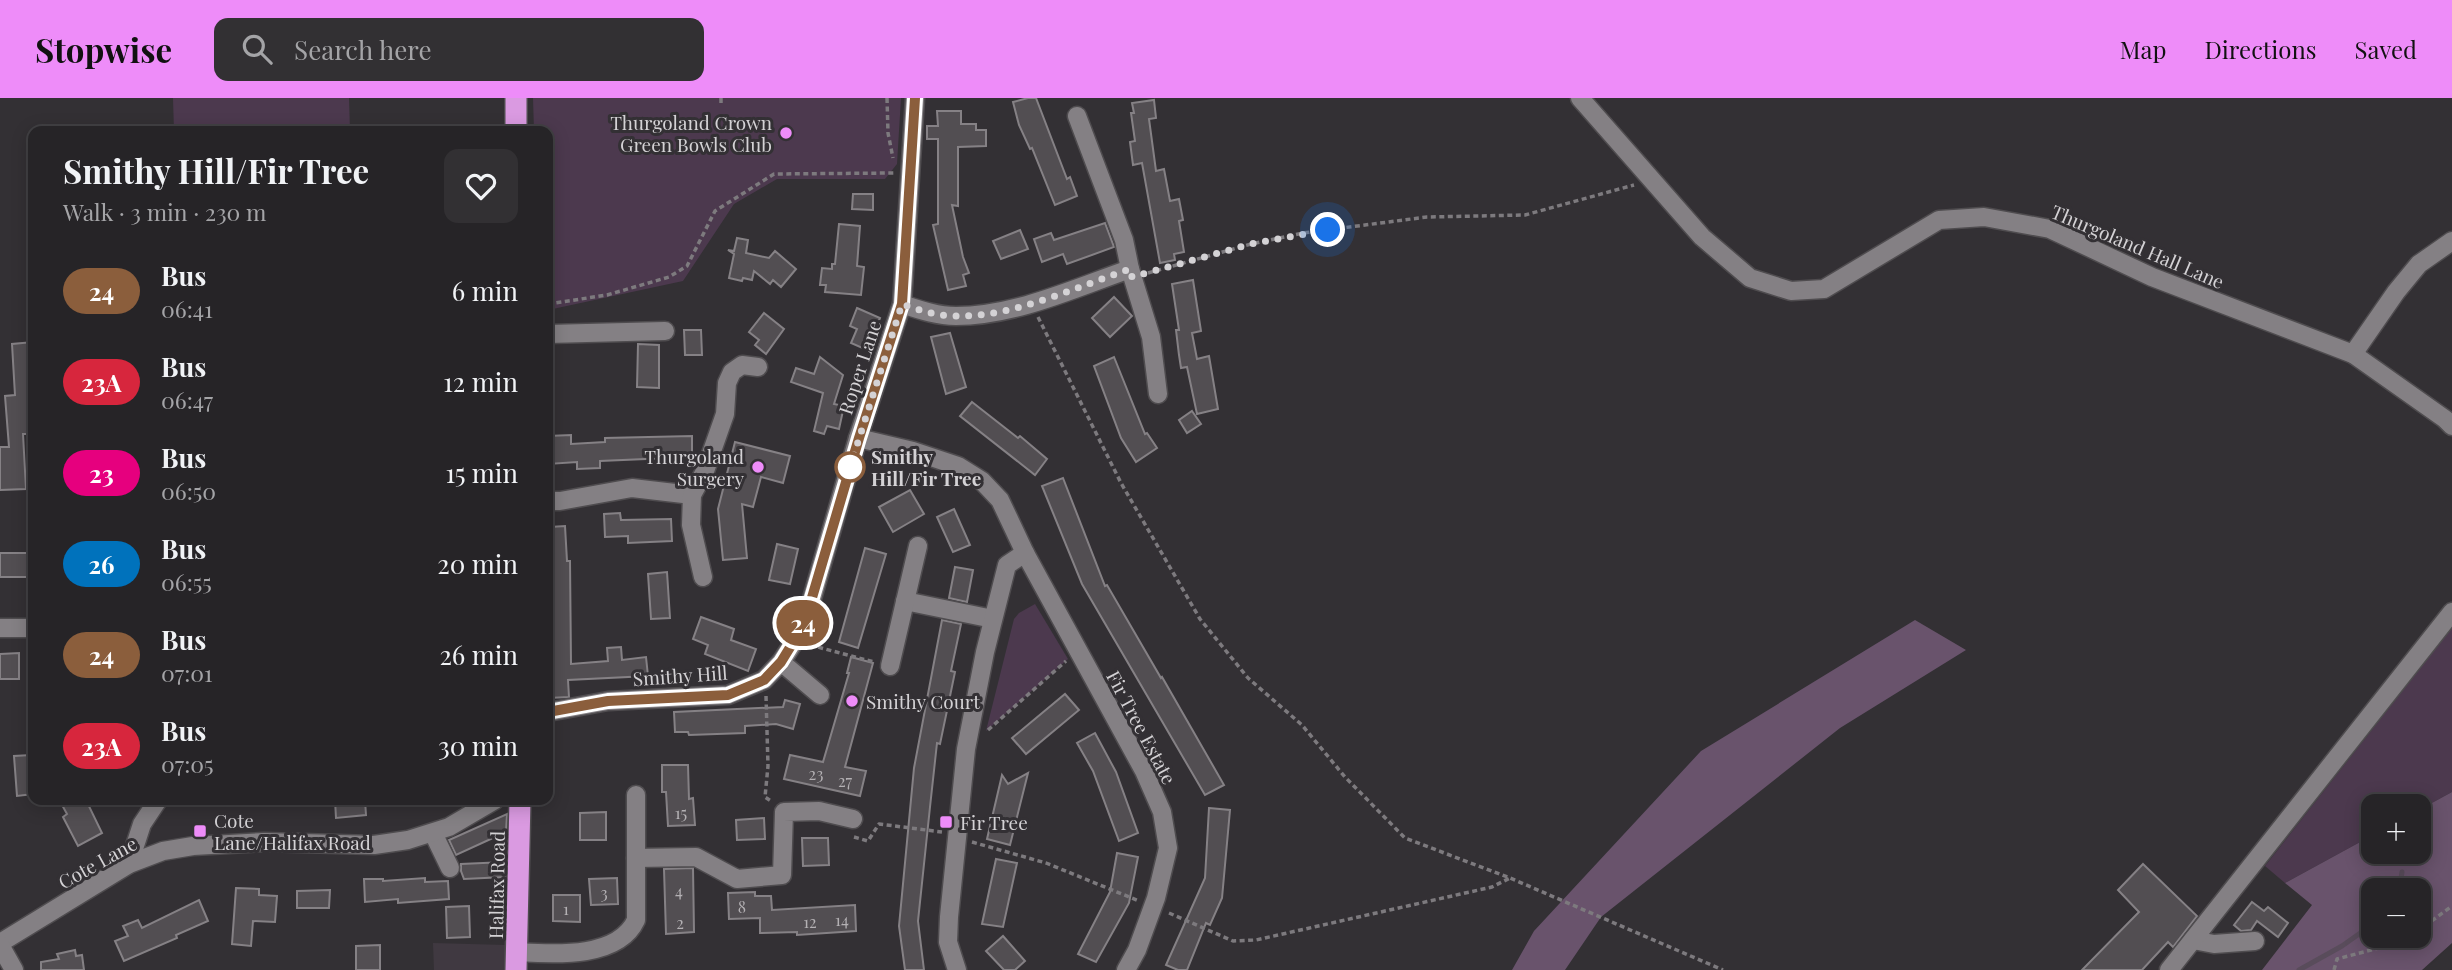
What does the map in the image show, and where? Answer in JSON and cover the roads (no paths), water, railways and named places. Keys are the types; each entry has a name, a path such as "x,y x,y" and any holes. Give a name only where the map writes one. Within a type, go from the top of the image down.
{"highway":[{"path":"516,98 516,126"},
{"name":"Halifax Road","path":"517,961 520,805"}],"street":[{"name":"Roper Lane","path":"794,641 811,601 902,304 915,98"},
{"name":"Thurgoland Hall Lane","path":"1580,98 1702,237 1750,278 1791,291 1824,289 1939,220 1984,217 2050,229 2151,277 2353,354 2452,426"},
{"path":"1077,116 1124,240 1131,273 1151,337 1158,394"},
{"path":"2353,354 2419,264 2452,241"},
{"path":"902,304 927,312 955,316 984,314 1131,273"},
{"path":"553,334 665,331"},
{"path":"703,577 691,525 692,495 705,471 725,414 727,383 732,372 742,365 758,367"},
{"name":"Fir Tree Estate","path":"859,438 958,466 982,481 1000,500 1025,553 1144,771 1162,813 1168,848 1156,898 1137,950 1126,970"},
{"path":"553,501 632,488 692,495"},
{"path":"890,666 918,546"},
{"path":"957,970 948,942 949,917 966,749 1007,565 1025,553"},
{"path":"905,601 993,619"},
{"path":"2169,970 2452,612"},
{"path":"0,628 28,628"},
{"name":"Smithy Hill","path":"553,711 608,701 728,695 764,680 781,662 794,641"},
{"path":"781,662 820,695"},
{"path":"517,961 570,955 621,940 631,932 636,920 636,795"},
{"path":"129,864 142,824 155,805"},
{"name":"Cote Lane","path":"0,944 129,864 163,851 193,846 264,842 374,845 433,833 470,817 488,805"},
{"path":"636,858 696,858 737,878 782,875 784,811 819,811 853,819"},
{"path":"433,833 450,868"},
{"path":"2193,940 2214,944 2255,940"},
{"path":"0,944 14,970"}],"waterway":[{"path":"2401,878 2402,872"},
{"path":"2299,970 2361,933"}],"place":[{"name":"Thurgoland Crown Green Bowls Club","path":"786,133"},
{"name":"Thurgoland Surgery","path":"758,467"},
{"name":"Smithy Hill/Fir Tree","path":"850,467"},
{"name":"Smithy Court","path":"852,701"},
{"name":"Fir Tree","path":"946,822"},
{"name":"Cote Lane/Halifax Road","path":"200,831"}]}
